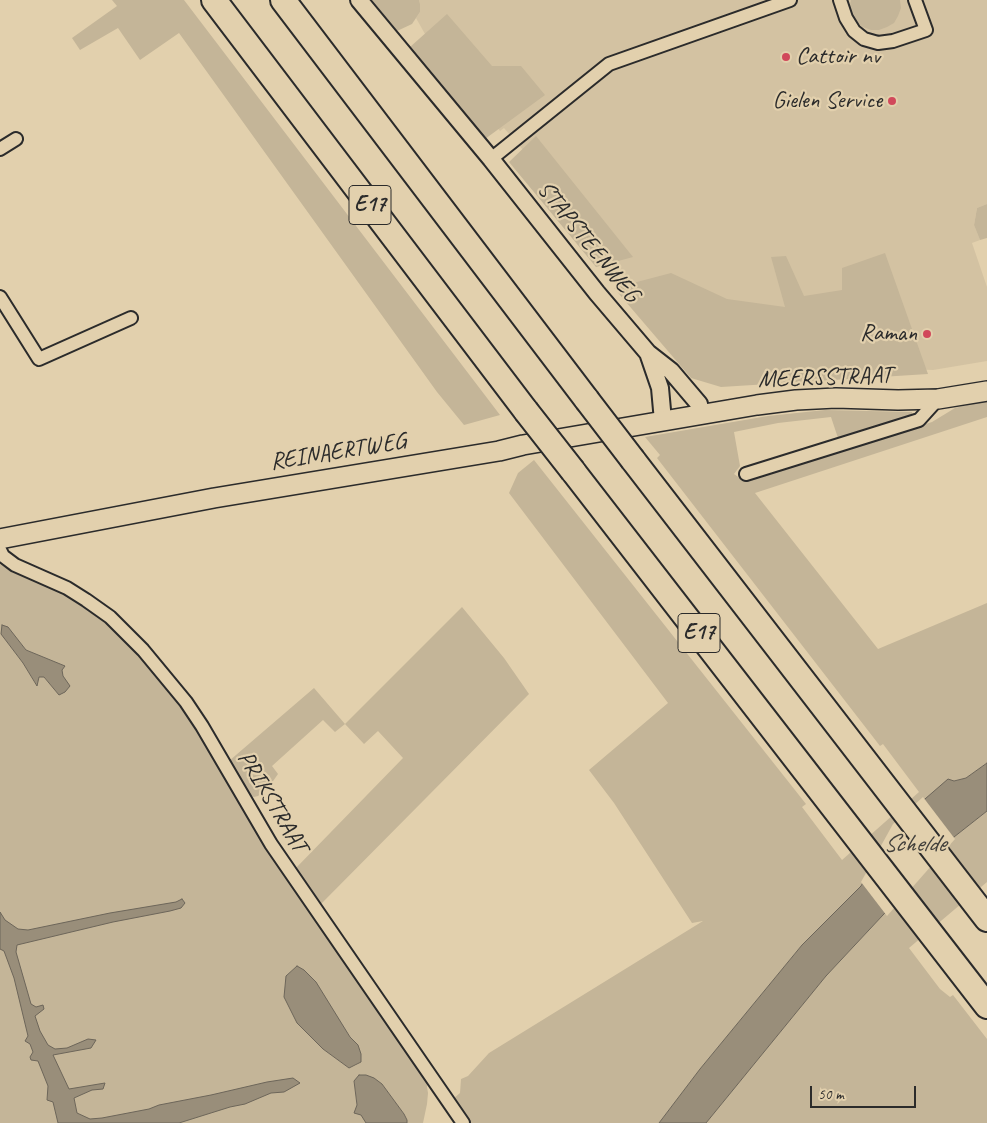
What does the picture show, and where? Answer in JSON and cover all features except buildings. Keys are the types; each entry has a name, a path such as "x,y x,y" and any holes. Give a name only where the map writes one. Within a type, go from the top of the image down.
{"highway":[{"name":"E17","path":"214,0 526,411 987,1006"},
{"name":"E17","path":"283,0 587,400 987,919"}],"main road":[{"name":"MEERSSTRAAT","path":"692,416 796,400 836,398 938,399 987,391"},
{"name":"REINAERTWEG","path":"0,539 214,498 499,451 523,445 692,416"}],"street":[{"name":"STAPSTEENWEG","path":"359,0 491,159 597,293 648,353 671,371 699,404 692,416"},
{"path":"491,159 609,64 790,0"},
{"path":"840,0 846,18 854,31 864,39 878,43 893,41 926,30 916,0"},
{"path":"0,149 16,139"},
{"path":"0,297 38,358 131,318"},
{"name":"STAPSTEENWEG","path":"648,353 660,388 663,421"},
{"path":"746,474 919,420 938,399"},
{"name":"PRIKSTRAAT","path":"0,550 3,556 15,565 67,588 110,616 143,650 186,702 271,844 463,1123"}],"shaded area":[{"path":"112,0 184,0 500,415 464,425 437,392 179,33 140,60 118,28 80,50 72,38 117,6"},
{"path":"372,0 419,0 420,12 412,24 397,31"},
{"path":"419,0 987,0 987,204 977,208 974,225 980,240 972,243 987,287 987,361 933,370 833,366 685,356 547,188 523,150 504,128 500,131 434,50 416,18 420,12"},
{"path":"851,0 900,0 901,8 894,23 879,30 871,30 863,27 852,15"},
{"path":"447,14 492,66 521,66 545,95 485,139 410,47"},
{"path":"536,136 633,257 596,267 509,162"},
{"path":"987,204 987,238 980,240 974,225 977,208"},
{"path":"885,253 928,374 721,387 691,378 614,288 671,273 727,299 785,307 771,257 786,256 804,296 842,290 842,268"},
{"path":"987,400 987,417 755,493 878,649 987,603 987,763 966,778 954,781 895,825 861,886 802,945 700,1069 659,1123 470,1123 453,1099 460,1093 461,1079 468,1076 489,1053 703,921 692,923 614,803 589,770 668,703 509,493 518,473 534,460 806,804 802,807 842,860 919,792 883,744 880,746 657,458 660,455 645,437 768,416 825,410 912,412 912,416 838,438 831,417 778,423 734,432 740,466 734,474 744,481 932,422 955,408"},
{"path":"0,564 67,595 88,608 115,630 178,702 294,870 403,758 378,731 364,744 345,724 462,607 504,658 529,694 321,904 430,1069 427,1104 423,1123 407,1123 404,1114 382,1084 354,1081 357,1106 366,1123 0,1123","holes":["8,628 26,650 64,666 61,670 63,676 59,695 44,677 39,677 36,685 23,663 4,638","297,966 358,1045 361,1062 349,1068 323,1049 315,1040 286,976"]},
{"path":"314,688 345,724 335,732 323,720 272,766 278,774 271,784 258,796 249,795 229,761"},
{"path":"987,811 987,882 909,948 940,989 950,997 953,995 987,1039 987,1123 706,1123 826,976 954,837"}],"water":[{"path":"2,625 8,627 26,650 65,666 62,670 63,676 70,686 65,692 59,695 44,677 39,677 37,686 23,663 1,634"},
{"name":"Schelde","path":"987,763 987,811 954,837 826,976 706,1123 659,1123 700,1069 802,945 861,886 895,825 948,779 954,781 966,778"},
{"path":"182,899 185,903 181,908 17,945 16,952 31,1004 36,1007 43,1005 44,1009 35,1016 40,1031 48,1045 55,1049 67,1048 88,1039 96,1040 91,1048 53,1055 69,1089 105,1083 103,1089 92,1090 74,1098 77,1113 90,1119 102,1118 267,1082 293,1078 300,1083 284,1092 271,1093 245,1104 179,1123 58,1123 53,1102 47,1100 48,1086 38,1061 31,1060 30,1057 33,1052 30,1044 25,1041 28,1036 14,978 4,951 0,949 0,912 5,920 18,929 28,930 176,902"},
{"path":"297,966 316,982 350,1037 358,1045 361,1062 349,1068 323,1049 297,1023 284,997 286,976"},
{"path":"359,1075 374,1078 382,1084 404,1114 407,1123 366,1123 361,1115 354,1113 357,1105 354,1081"}],"pier":[{"path":"923,797 955,839 887,916 861,882 893,824"}],"place":[{"name":"Cattoir nv","path":"786,57"},
{"name":"Gielen Service","path":"892,101"},
{"name":"Raman","path":"927,334"}]}
